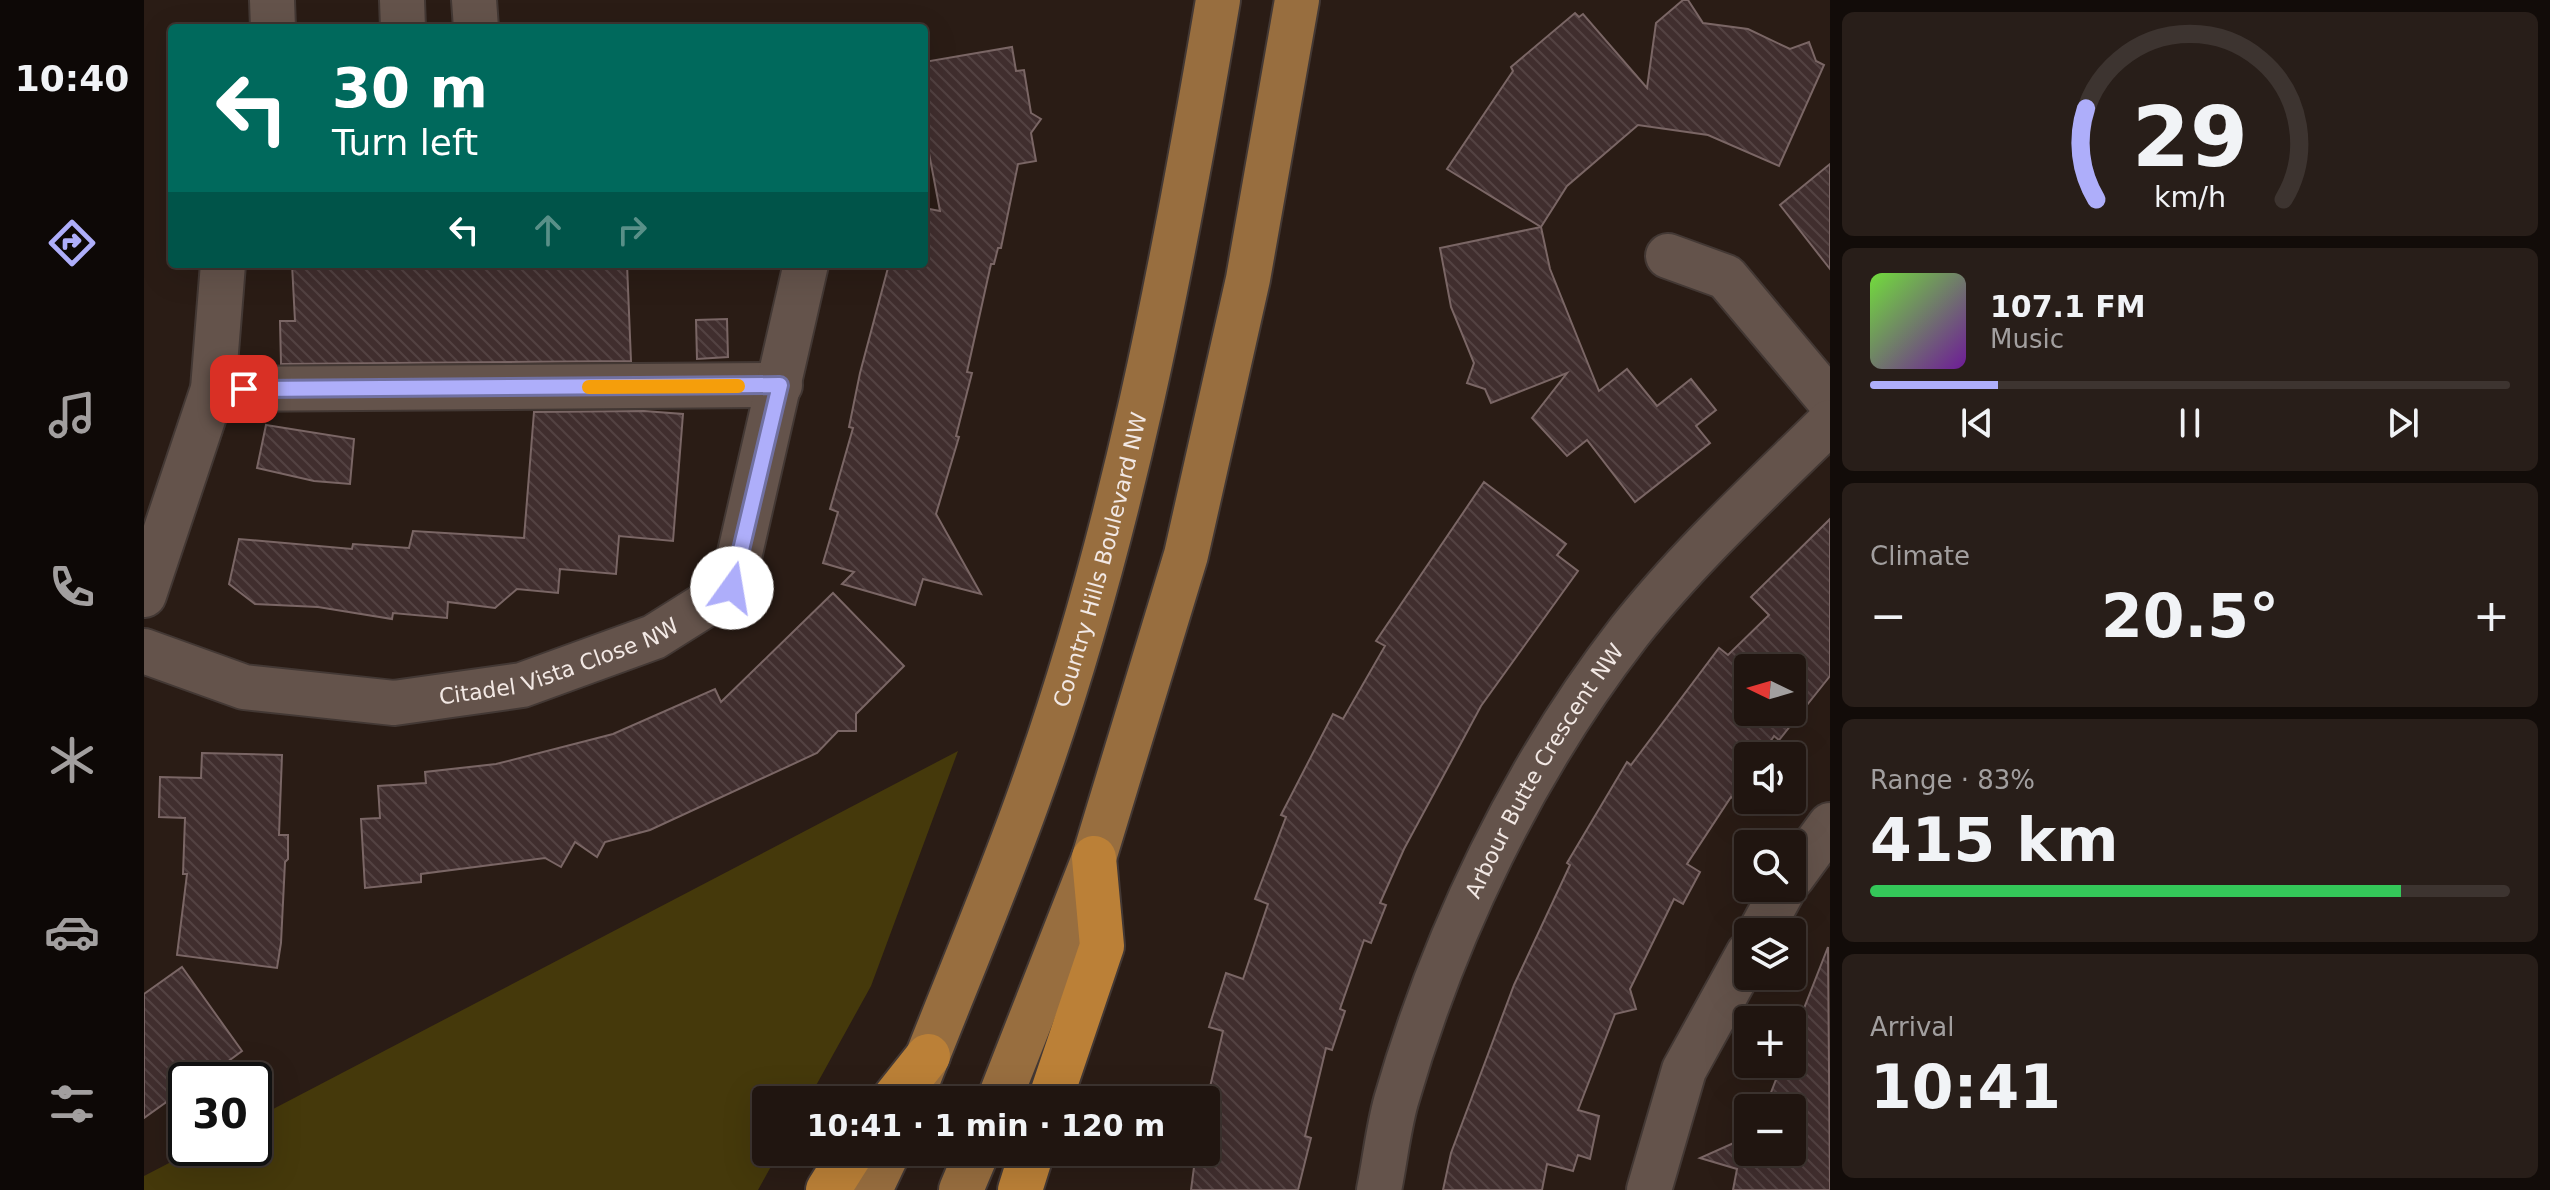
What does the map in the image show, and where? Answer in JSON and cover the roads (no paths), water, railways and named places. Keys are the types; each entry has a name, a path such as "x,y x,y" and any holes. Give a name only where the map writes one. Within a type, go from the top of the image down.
{"highway":[{"path":"1055,1086 1102,946 1094,858"},
{"path":"904,1086 928,1056"},
{"path":"828,1190 843,1166"},
{"path":"1020,1190 1028,1166"}],"main road":[{"name":"Country Hills Boulevard NW","path":"916,1086 1030,793 1101,559 1170,267 1218,0"},
{"path":"1004,1086 1094,858 1186,555 1248,279 1297,0"},
{"path":"870,1190 881,1166"},
{"path":"961,1190 971,1166"}],"street":[{"path":"272,0 273,24"},
{"path":"402,0 403,24"},
{"path":"474,0 476,24"},
{"path":"1668,256 1726,277 1830,401"},
{"path":"144,595 213,389 223,268"},
{"name":"Citadel Vista Close NW","path":"144,651 244,687 394,703 522,685 654,637 732,588 805,268"},
{"path":"213,389 780,385"},
{"name":"Arbour Butte Crescent NW","path":"1379,1190 1396,1102 1445,961 1501,836 1557,732 1630,631 1716,533 1830,422"},
{"path":"1806,858 1830,825"},
{"path":"1649,1190 1684,1070 1734,979"}]}
